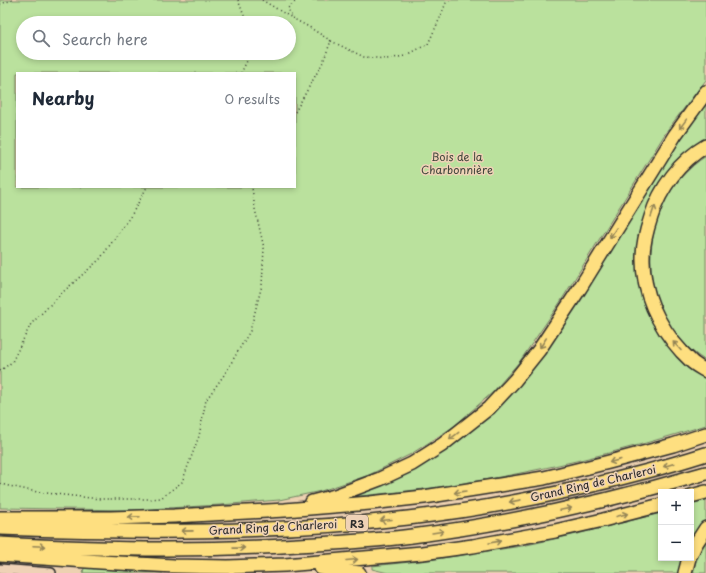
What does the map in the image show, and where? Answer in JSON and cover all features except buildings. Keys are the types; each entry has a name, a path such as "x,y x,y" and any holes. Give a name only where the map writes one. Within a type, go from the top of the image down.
{"highway":[{"path":"285,510 335,496 380,479 412,464 442,445 489,408 515,380 539,350 580,288 654,166 706,92"},
{"path":"706,146 680,166 664,187 654,207 646,233 643,255 645,281 652,306 661,324 673,342 690,361 706,371"},
{"path":"0,518 111,518 285,510 424,497 544,478 674,445 706,434"},
{"name":"Grand Ring de Charleroi","path":"0,528 80,531 245,530 409,518 490,506 571,490 648,471 706,454"},
{"name":"Grand Ring de Charleroi","path":"0,544 95,548 231,548 330,544 411,536 495,524 654,488 706,473"},
{"path":"694,495 706,492"},
{"path":"285,566 422,553 473,546 556,531 658,506"},
{"path":"694,547 706,528"},
{"path":"0,555 174,566 285,566 321,568 359,573"},
{"path":"685,573 688,561"}],"street":[{"path":"0,569 51,573"}],"path":[{"path":"0,4 13,0"},
{"path":"238,0 244,16"},
{"path":"262,0 289,16"},
{"path":"291,16 288,8 296,0"},
{"path":"296,20 331,41 364,57 387,59 406,56 428,44 447,0"},
{"path":"296,110 323,62 331,41"},
{"path":"242,72 248,60"},
{"path":"0,371 12,362 31,324 63,292 100,259 132,214 146,188"},
{"path":"0,484 37,492 92,498 148,499 161,498 182,482 200,436 206,400 224,375 250,331 262,285 264,248 255,210 252,188"}],"green space":[{"name":"Bois de la Charbonnière","path":"0,0 706,0 706,80 668,129 559,304 520,361 493,392 453,427 411,454 369,475 321,491 279,500 131,510 0,508"},
{"path":"706,99 706,140 653,197 642,291 706,376 706,425 610,453 512,475 433,488 343,498 375,485 504,398 674,142"},
{"path":"706,156 706,361 682,341 664,316 654,288 651,259 655,229 665,201 682,176"},
{"path":"706,500 706,521 694,537 694,525 694,503"},
{"path":"658,514 658,561 683,561 680,573 388,573 372,569 372,566 429,560 522,546"},
{"path":"706,541 706,573 693,573 696,561"},
{"path":"84,568 163,573 83,573"}]}
